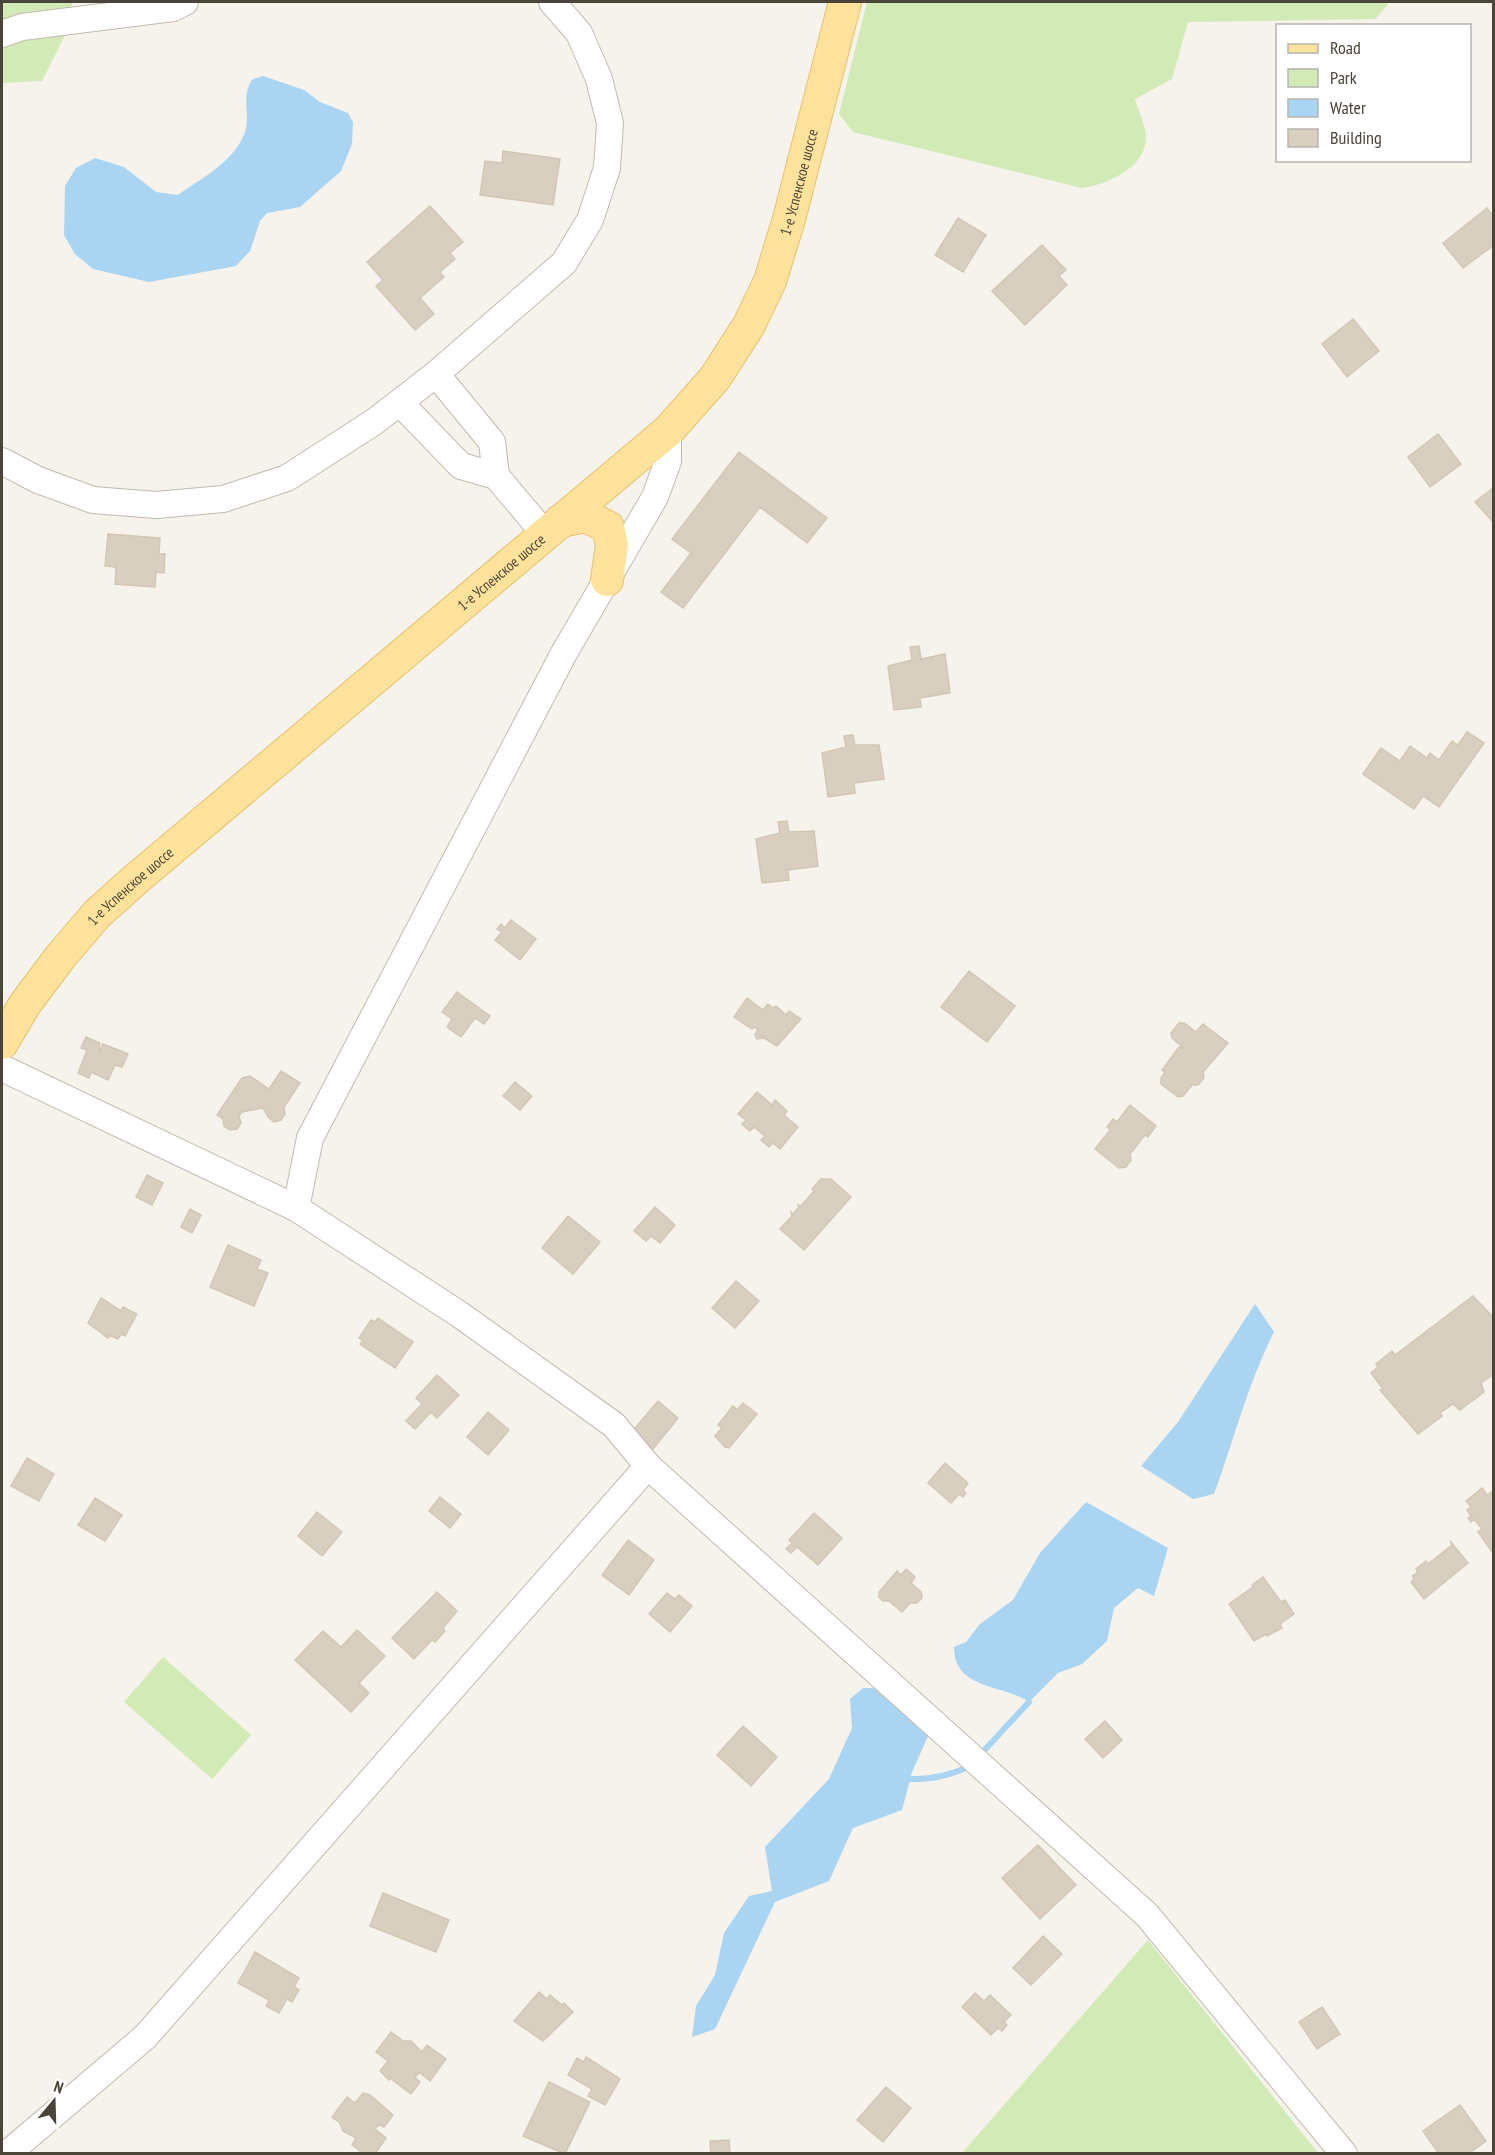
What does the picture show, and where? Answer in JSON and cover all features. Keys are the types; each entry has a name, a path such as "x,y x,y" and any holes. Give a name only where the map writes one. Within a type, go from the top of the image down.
{"main road":[{"name":"1-е Успенское шоссе","path":"2,1043 25,1005 61,956 105,907 203,820 668,430 715,378 748,325 770,281 789,219 845,2"},
{"path":"552,528 585,516 608,527 612,545 607,580"}],"street":[{"path":"2,34 22,27 173,8 185,2"},
{"path":"2,461 38,480 93,500 156,505 223,499 287,478 400,403 436,374 564,263 590,220 607,168 610,123 599,79 579,33 552,2"},
{"path":"436,374 492,442 496,476"},
{"path":"400,403 461,466 496,476 552,528"},
{"path":"296,1208 310,1138 564,653 656,497 668,461 668,430"},
{"path":"2,1068 296,1208 459,1314 614,1425 648,1466 1147,1915 1344,2154"},
{"path":"8,2154 145,2037 648,1466"}],"green space":[{"path":"2,2 72,2 72,21 42,81 2,83"},
{"path":"867,2 1387,2 1388,5 1375,19 1188,22 1172,79 1135,99 1146,135 1144,150 1131,167 1122,174 1082,188 853,132 839,114"},
{"path":"163,1657 251,1735 212,1779 124,1702"},
{"path":"1148,1940 1318,2153 962,2153"}],"water":[{"path":"263,76 304,90 320,102 348,113 353,122 352,144 341,171 300,207 267,213 260,221 250,251 236,266 149,282 93,269 75,254 64,235 65,186 76,168 95,158 124,167 156,192 178,195 217,168 234,152 247,125 246,98 249,85 253,79"},
{"path":"1255,1304 1274,1332 1249,1391 1214,1494 1193,1499 1141,1466 1178,1422"},
{"path":"1086,1502 1168,1548 1154,1596 1138,1588 1114,1608 1107,1641 1082,1664 1058,1673 1029,1702 971,1679 956,1661 954,1647 966,1642 980,1624 1013,1600 1040,1553"},
{"path":"863,1688 873,1688 929,1734 912,1772 902,1810 853,1828 829,1881 775,1902 715,2029 692,2037 696,2006 715,1975 724,1933 749,1896 772,1891 765,1847 829,1779 852,1728 850,1699"}],"building":[{"path":"503,151 560,159 553,205 480,195 485,161 502,163"},
{"path":"430,206 463,242 450,253 455,259 440,272 444,277 420,298 434,314 415,330 376,286 383,280 367,262"},
{"path":"1487,208 1494,217 1494,245 1463,268 1443,243"},
{"path":"958,218 986,235 963,272 935,255"},
{"path":"1042,245 1066,270 1059,276 1067,285 1025,325 992,291"},
{"path":"1353,319 1379,351 1347,377 1322,344"},
{"path":"1438,434 1461,464 1430,487 1408,457"},
{"path":"739,452 827,518 807,543 760,507 683,608 661,592 691,553 672,539"},
{"path":"1494,489 1494,523 1475,502"},
{"path":"108,534 160,538 159,554 165,554 164,573 156,572 155,587 115,584 116,567 105,566"},
{"path":"919,646 921,659 945,654 950,693 920,698 921,707 894,710 888,666 912,660 910,647"},
{"path":"1467,732 1484,743 1439,807 1423,796 1414,809 1363,774 1381,748 1400,761 1410,746 1427,758 1430,753 1439,760 1452,741 1458,745"},
{"path":"853,735 855,745 879,745 884,779 854,783 855,793 828,797 822,753 846,747 844,736"},
{"path":"787,821 789,832 814,831 818,866 788,870 789,880 762,883 756,839 780,833 778,822"},
{"path":"511,920 536,939 520,960 495,940 502,932 497,929 501,924 505,928"},
{"path":"969,971 1015,1006 987,1042 941,1007"},
{"path":"457,992 490,1016 484,1024 475,1018 461,1037 447,1027 452,1019 442,1012"},
{"path":"747,998 763,1010 768,1004 773,1008 776,1006 786,1015 789,1011 801,1019 777,1046 764,1038 757,1039 755,1035 758,1029 754,1027 752,1029 734,1017"},
{"path":"1179,1023 1184,1023 1196,1032 1203,1024 1228,1043 1203,1072 1204,1078 1198,1085 1192,1085 1183,1096 1178,1097 1161,1084 1161,1078 1165,1072 1162,1070 1179,1047 1184,1048 1172,1038 1171,1033"},
{"path":"86,1037 100,1043 99,1054 103,1044 128,1054 122,1067 115,1065 108,1080 91,1072 89,1078 78,1073 87,1050 81,1048"},
{"path":"281,1071 300,1083 284,1107 285,1114 281,1120 274,1122 263,1108 242,1112 239,1116 241,1123 237,1129 230,1130 224,1126 223,1119 217,1115 242,1078 250,1076 269,1089"},
{"path":"515,1082 532,1096 520,1110 503,1096"},
{"path":"757,1092 772,1105 775,1100 787,1111 784,1115 798,1127 780,1149 773,1143 769,1147 761,1140 765,1136 754,1127 750,1131 742,1124 746,1120 738,1114"},
{"path":"1130,1105 1156,1126 1148,1137 1145,1135 1130,1154 1131,1160 1126,1167 1119,1168 1095,1149 1110,1130 1107,1127 1113,1119 1117,1122"},
{"path":"147,1175 163,1183 152,1205 136,1197"},
{"path":"821,1179 831,1179 851,1197 804,1250 780,1229 792,1216 791,1212 793,1214 799,1207 798,1205 801,1206"},
{"path":"655,1207 675,1225 660,1243 651,1236 646,1241 634,1231"},
{"path":"190,1209 201,1215 192,1233 181,1227"},
{"path":"568,1216 600,1242 573,1274 542,1248"},
{"path":"228,1245 261,1260 257,1269 268,1273 254,1306 210,1287"},
{"path":"736,1281 759,1301 735,1328 712,1308"},
{"path":"1473,1296 1494,1318 1494,1374 1481,1383 1484,1392 1460,1410 1453,1404 1440,1413 1442,1416 1418,1434 1380,1390 1383,1389 1371,1373 1378,1367 1376,1364 1392,1351 1395,1355"},
{"path":"101,1298 121,1311 123,1307 137,1314 125,1336 121,1334 118,1339 109,1335 108,1338 88,1323"},
{"path":"378,1318 413,1342 395,1368 360,1344 363,1340 359,1338 371,1320 375,1322"},
{"path":"437,1375 459,1395 437,1418 431,1412 415,1429 406,1421 422,1404 416,1398"},
{"path":"658,1401 678,1418 653,1449 632,1432"},
{"path":"743,1403 757,1414 729,1448 725,1447 715,1436 722,1428 718,1425 733,1406 737,1410"},
{"path":"488,1412 509,1430 488,1455 467,1437"},
{"path":"27,1458 54,1474 39,1501 11,1486"},
{"path":"945,1463 968,1483 963,1490 966,1493 963,1497 959,1494 951,1503 928,1483"},
{"path":"1482,1488 1487,1495 1494,1490 1492,1552 1478,1532 1482,1529 1474,1519 1471,1522 1468,1518 1471,1516 1467,1510 1471,1507 1466,1501"},
{"path":"440,1497 461,1514 450,1528 429,1511"},
{"path":"95,1498 122,1515 105,1541 78,1525"},
{"path":"317,1512 342,1532 322,1556 298,1536"},
{"path":"814,1513 842,1538 818,1565 797,1547 791,1553 786,1549 792,1543 789,1540"},
{"path":"628,1540 654,1560 629,1595 602,1575"},
{"path":"1450,1541 1468,1563 1424,1599 1411,1582 1414,1579 1412,1576 1418,1572 1416,1569 1426,1561 1428,1564 1452,1545"},
{"path":"906,1569 915,1577 911,1583 921,1592 922,1598 917,1603 910,1603 902,1612 889,1601 883,1601 879,1597 879,1592 897,1571 901,1575"},
{"path":"1263,1577 1281,1602 1285,1600 1294,1614 1280,1624 1282,1628 1254,1641 1229,1604"},
{"path":"437,1592 457,1611 443,1628 445,1631 435,1642 432,1640 414,1659 392,1638"},
{"path":"667,1593 675,1599 679,1595 692,1606 670,1632 649,1614"},
{"path":"357,1630 385,1656 359,1683 369,1693 351,1712 295,1660 323,1631 341,1647"},
{"path":"1105,1721 1122,1740 1103,1758 1085,1739"},
{"path":"743,1726 777,1757 751,1786 717,1755"},
{"path":"1038,1845 1076,1885 1040,1919 1002,1878"},
{"path":"383,1893 449,1920 436,1952 370,1926"},
{"path":"1043,1936 1062,1954 1031,1985 1013,1968"},
{"path":"255,1952 299,1978 294,1987 299,1990 292,2002 287,1999 279,2013 266,2006 269,2000 238,1983"},
{"path":"539,1992 547,1999 550,1995 562,2005 564,2003 573,2012 543,2041 514,2021"},
{"path":"975,1993 984,2001 990,1995 1011,2015 1004,2022 1007,2025 1002,2031 998,2028 991,2035 962,2007"},
{"path":"1322,2007 1340,2034 1317,2049 1299,2022"},
{"path":"391,2032 403,2041 411,2041 422,2052 427,2045 446,2059 430,2081 419,2072 415,2078 420,2082 411,2094 390,2078 389,2080 380,2071 388,2061 376,2052"},
{"path":"586,2057 620,2079 605,2105 588,2096 592,2089 568,2075 577,2058 584,2062"},
{"path":"549,2082 590,2102 565,2154 523,2136"},
{"path":"886,2087 911,2108 883,2142 857,2120"},
{"path":"363,2093 370,2095 393,2115 384,2127 379,2124 375,2129 386,2138 375,2154 364,2154 352,2145 356,2138 343,2131 340,2123 332,2117 347,2097 355,2103"},
{"path":"1460,2105 1486,2141 1468,2154 1439,2154 1423,2131"},
{"path":"729,2140 730,2154 711,2154 710,2141"}],"waterway":[{"path":"980,1755 1029,1702"},
{"path":"911,1779 939,1777 966,1768"}]}
